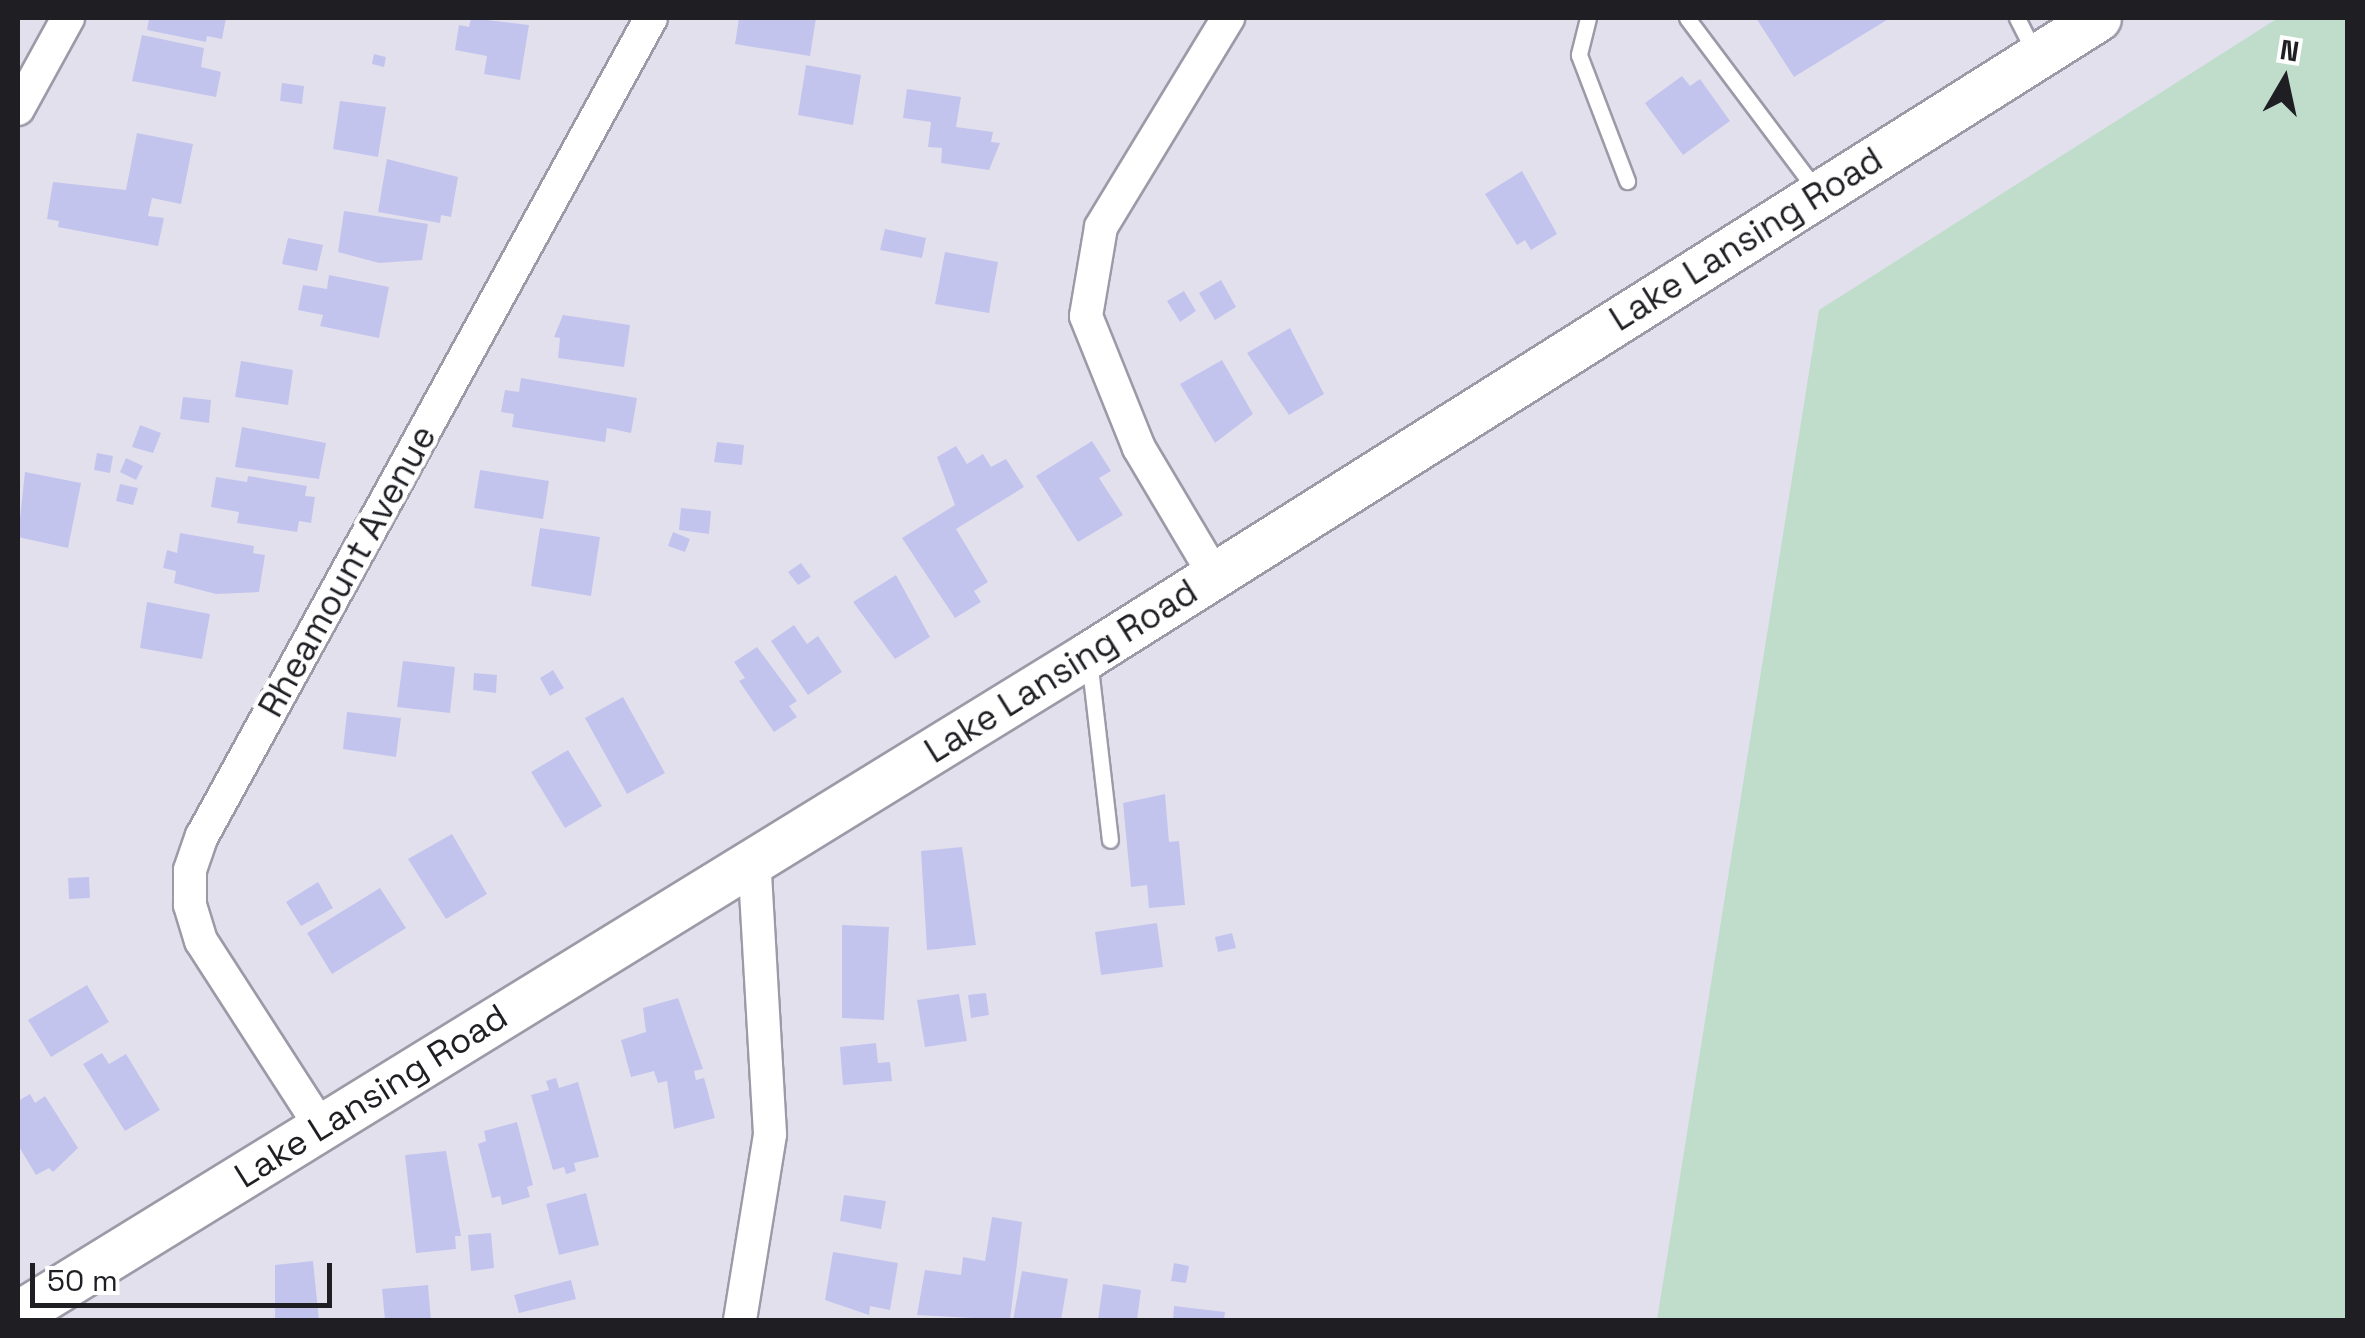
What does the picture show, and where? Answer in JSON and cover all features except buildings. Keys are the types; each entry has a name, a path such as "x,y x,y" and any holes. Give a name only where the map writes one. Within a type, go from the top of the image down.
{"main road":[{"name":"Lake Lansing Road","path":"18,1314 1215,576 1818,194 2026,36 2098,18"}],"street":[{"path":"18,109 68,18"},
{"name":"Rheamount Avenue","path":"321,1127 201,941 190,906 190,870 202,836 651,18"},
{"path":"1215,576 1139,448 1086,316 1102,227 1228,18"},
{"path":"740,1320 770,1134 754,860"}],"lane":[{"path":"1588,18 1579,54 1627,181"},
{"path":"1686,18 1818,194"},
{"path":"1088,655 1110,840"}],"green space":[{"path":"2278,18 2347,18 2347,1320 1657,1320 1819,310"}]}
